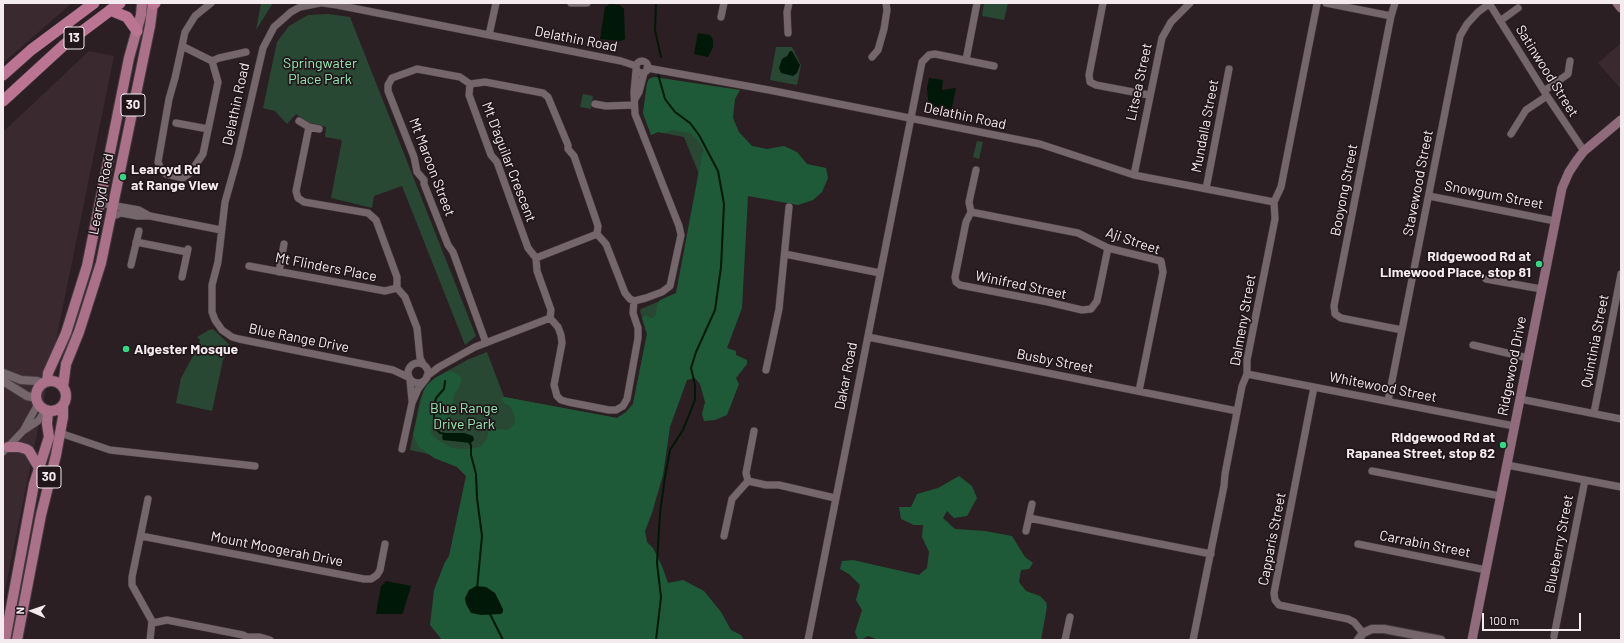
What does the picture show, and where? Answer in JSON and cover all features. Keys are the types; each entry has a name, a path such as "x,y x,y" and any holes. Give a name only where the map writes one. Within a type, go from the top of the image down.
{"highway":[{"name":"13","path":"3,75 31,50 94,3"},
{"name":"13","path":"3,101 64,45 120,3"},
{"path":"110,10 127,17 137,31"}],"main road":[{"name":"Learoyd Road","path":"44,382 66,333 89,260 129,58 141,15 150,3"},
{"name":"Learoyd Road","path":"63,387 66,364 101,263 150,26 150,3"},
{"path":"1617,3 1621,8"},
{"name":"Ridgewood Drive","path":"1472,640 1562,188 1568,172 1584,151 1621,120"},
{"path":"44,382 56,382 63,387"},
{"name":"30","path":"5,640 39,468 49,438 47,424 37,390 44,382"},
{"name":"30","path":"17,640 41,515 63,417 63,405 66,396 63,387"},
{"path":"42,406 56,410 63,405"},
{"path":"5,449 19,447 26,449 29,451 39,468"}],"street":[{"path":"182,46 212,61 218,82 203,154 190,173 184,178 178,178 166,174 161,169 158,162 166,114 185,32 195,16 211,3"},
{"name":"Delathin Road","path":"212,312 212,285 218,262 225,202 238,156 263,48 274,27 291,12 300,7 320,3"},
{"name":"Delathin Road","path":"323,3 621,61 641,69 911,118 1040,144 1134,175 1274,202"},
{"path":"489,35 496,3"},
{"path":"571,3 587,3"},
{"path":"721,18 724,3"},
{"path":"788,33 787,17 789,3"},
{"path":"872,57 878,50 884,29 886,3"},
{"path":"977,3 966,60 994,66"},
{"path":"1103,3 1089,74 1090,82 1096,85 1150,95"},
{"name":"Litsea Street","path":"1134,175 1162,38 1171,22 1183,8 1190,3"},
{"path":"1316,4 1325,3 1391,16"},
{"name":"Booyong Street","path":"1395,3 1391,16 1334,306 1335,314 1341,318 1402,330"},
{"name":"Satinwood Street","path":"1489,3 1545,93 1584,151"},
{"name":"Stavewood Street","path":"1388,401 1460,36 1478,12 1489,3"},
{"name":"Dalmeny Street","path":"1194,640 1237,411 1242,386 1247,374 1247,360 1275,219 1274,202 1281,187 1316,4"},
{"path":"1500,21 1518,8"},
{"path":"212,61 246,52"},
{"name":"Dakar Road","path":"808,640 922,62 925,58 935,54 966,60"},
{"path":"1511,134 1526,110 1568,74 1570,61"},
{"name":"Mt Maroon Street","path":"470,84 460,77 416,69 392,78 388,85 388,91 416,162 418,172 424,180 424,184 448,245 453,252 486,343"},
{"path":"393,370 417,383 426,378 439,367 468,351 546,320 551,310 537,271 536,258 597,234 606,244 625,293 630,299 634,301 646,298 662,292 670,286 681,235 679,226 638,121 634,83 641,69"},
{"name":"Mundalla Street","path":"1206,189 1229,69"},
{"name":"Mt D'aguilar Crescent","path":"536,258 528,248 496,162 491,155 469,95 470,84 485,82 543,93 548,97 568,145 568,149 574,156 598,226 597,234"},
{"path":"595,104 610,106 635,102"},
{"path":"299,121 309,127 319,129"},
{"path":"176,123 208,129"},
{"path":"309,127 296,191 298,198 304,202 368,213 376,220 397,277 397,288 405,297 417,328 420,358 425,365 426,378 418,389 412,403 402,449"},
{"path":"971,212 969,202 976,170"},
{"name":"Snowgum Street","path":"1429,196 1555,221"},
{"path":"100,203 138,210 150,216"},
{"path":"766,370 779,309 789,207"},
{"name":"Aji Street","path":"971,212 1078,233 1108,248 1160,261 1163,272 1139,391"},
{"name":"Winifred Street","path":"971,212 966,222 955,277 956,282 960,285 1082,310 1091,309 1097,300 1108,248"},
{"path":"111,217 121,213 137,216 150,216 221,230"},
{"path":"131,265 139,230"},
{"path":"136,242 188,250 182,277"},
{"path":"279,272 284,244"},
{"path":"784,254 880,273"},
{"name":"Mt Flinders Place","path":"250,266 385,291 397,288"},
{"name":"Quintinia Street","path":"1594,413 1621,274"},
{"path":"1486,279 1541,289"},
{"path":"546,320 558,327 562,335 562,343 554,386 557,396 561,400 568,402 616,410 622,406 627,399 638,338 638,328 633,312 634,301"},
{"name":"Blue Range Drive","path":"212,312 214,320 222,330 232,337 393,370"},
{"name":"Busby Street","path":"868,338 1237,411"},
{"path":"1473,345 1528,358"},
{"path":"412,403 407,373 418,346"},
{"path":"393,370 418,362 431,368 439,367"},
{"path":"3,373 21,380 44,382"},
{"name":"Whitewood Street","path":"1247,374 1514,426"},
{"path":"3,381 42,406 38,421 23,431 5,449"},
{"name":"Capparis Street","path":"1314,387 1274,593 1275,600 1279,605 1348,619 1354,622 1360,636"},
{"path":"1520,399 1621,418"},
{"path":"748,481 746,473 754,431"},
{"path":"60,433 110,450 255,466"},
{"path":"1507,465 1621,487"},
{"path":"1372,471 1500,496"},
{"name":"Blueberry Street","path":"1554,636 1585,480"},
{"path":"748,481 766,485 779,485 835,498"},
{"path":"724,536 732,499 748,481"},
{"path":"148,499 132,576 132,585 153,623 150,640"},
{"path":"1026,532 1032,504"},
{"path":"1029,518 1211,554"},
{"name":"Mount Moogerah Drive","path":"141,536 364,579 371,579 377,575 380,570 385,544"},
{"name":"Carrabin Street","path":"1358,544 1486,570"},
{"path":"1067,640 1070,617"},
{"path":"153,623 167,620 247,637 260,637 270,640"},
{"path":"1360,636 1372,629 1384,629 1441,640"}],"shaded area":[{"path":"3,3 72,3 3,63"},
{"path":"610,4 620,5 624,9 625,39 621,41 600,39 605,7"},
{"path":"698,33 710,35 713,40 713,47 708,57 694,54"},
{"path":"1621,43 1621,89 1598,63"},
{"path":"89,51 114,56 3,600 3,132"},
{"path":"790,51 792,51 800,65 797,73 793,76 781,73 779,68 782,59 787,56"},
{"path":"929,78 943,80 942,90 956,88 950,111 941,108 932,110 929,109 927,88"},
{"path":"464,433 473,436 474,440 471,443 443,440 443,434"},
{"path":"386,581 411,586 403,613 401,614 376,614 381,586"},
{"path":"476,586 486,587 495,593 503,609 501,614 481,615 471,613 466,604 465,598 469,590"}],"green space":[{"path":"261,3 273,3 256,30"},
{"path":"984,3 1008,3 1004,20 982,16"},
{"name":"Springwater Place Park","path":"328,14 350,17 476,336 465,345 402,186 374,196 372,208 331,198 342,140 325,137 326,127 307,122 296,114 287,124 275,111 263,108 277,42 289,26 308,15"},
{"path":"776,47 792,47 801,65 797,85 770,80"},
{"path":"654,77 660,78 706,129 699,174 684,137 658,132 651,135 643,113 647,84 649,79"},
{"path":"654,77 740,90 735,99 733,118 739,132 752,146 767,149 784,146 797,152 807,164 826,168 828,178 822,192 813,200 798,205 748,196 742,308 727,348 736,351 736,355 747,360 747,364 736,378 739,384 727,415 715,420 704,421 702,414 705,402 700,384 695,378 687,380 670,427 663,475 645,531 647,542 653,548 668,583 683,580 704,591 721,612 731,630 741,635 744,640 442,640 430,625 434,590 445,562 449,556 466,476 457,467 434,458 419,447 413,435 424,390 435,378 448,371 456,373 462,379 458,389 455,392 449,423 440,425 438,422 432,422 431,434 452,448 466,449 480,447 487,439 489,431 495,429 508,430 515,423 514,415 510,406 504,403 501,398 504,397 617,418 626,412 633,404 647,334 642,318 646,316 653,318 656,315 657,305 660,300 676,293 703,149 691,133 672,130 664,133 658,132 651,135 643,113 647,84 649,79"},
{"path":"583,94 593,96 591,109 580,107"},
{"path":"977,141 983,142 979,159 973,157"},
{"name":"Blue Range Drive Park","path":"676,294 617,496 410,450 420,400 428,384 435,378 467,360 487,352 504,397 617,418 626,412 633,404 647,334 640,311 641,309"},
{"path":"213,329 233,348 223,360 212,411 176,403 181,378 198,347 200,340 197,337"},
{"path":"959,476 972,486 977,498 967,516 954,518 947,511 943,518 955,529 985,531 1012,536 1025,557 1033,563 1029,569 1021,570 1019,582 1026,591 1040,596 1046,602 1047,607 1041,640 876,640 868,636 858,640 855,632 862,610 856,600 860,585 849,574 840,569 842,561 853,560 919,575 927,568 929,552 922,537 923,525 914,525 901,519 899,507 911,507 917,494 938,488"}],"waterway":[{"path":"656,3 655,30 661,57"},
{"path":"656,640 661,597 657,563 660,513 665,477 670,450 683,430 695,400 695,385 691,368 696,352 715,310 721,267 724,204 718,171 699,135 690,123 675,112 665,99 658,74"},
{"path":"445,381 444,389 436,398 434,420 435,428 440,433 446,434"},
{"path":"468,441 471,445 471,455 476,474 477,498 482,536 477,589"},
{"path":"490,614 503,640"}],"place":[{"name":"Learoyd Rd at Range View","path":"123,177"},
{"name":"Ridgewood Rd at Limewood Place, stop 81","path":"1539,264"},
{"name":"Algester Mosque","path":"126,349"},
{"name":"Ridgewood Rd at Rapanea Street, stop 82","path":"1503,445"}]}
